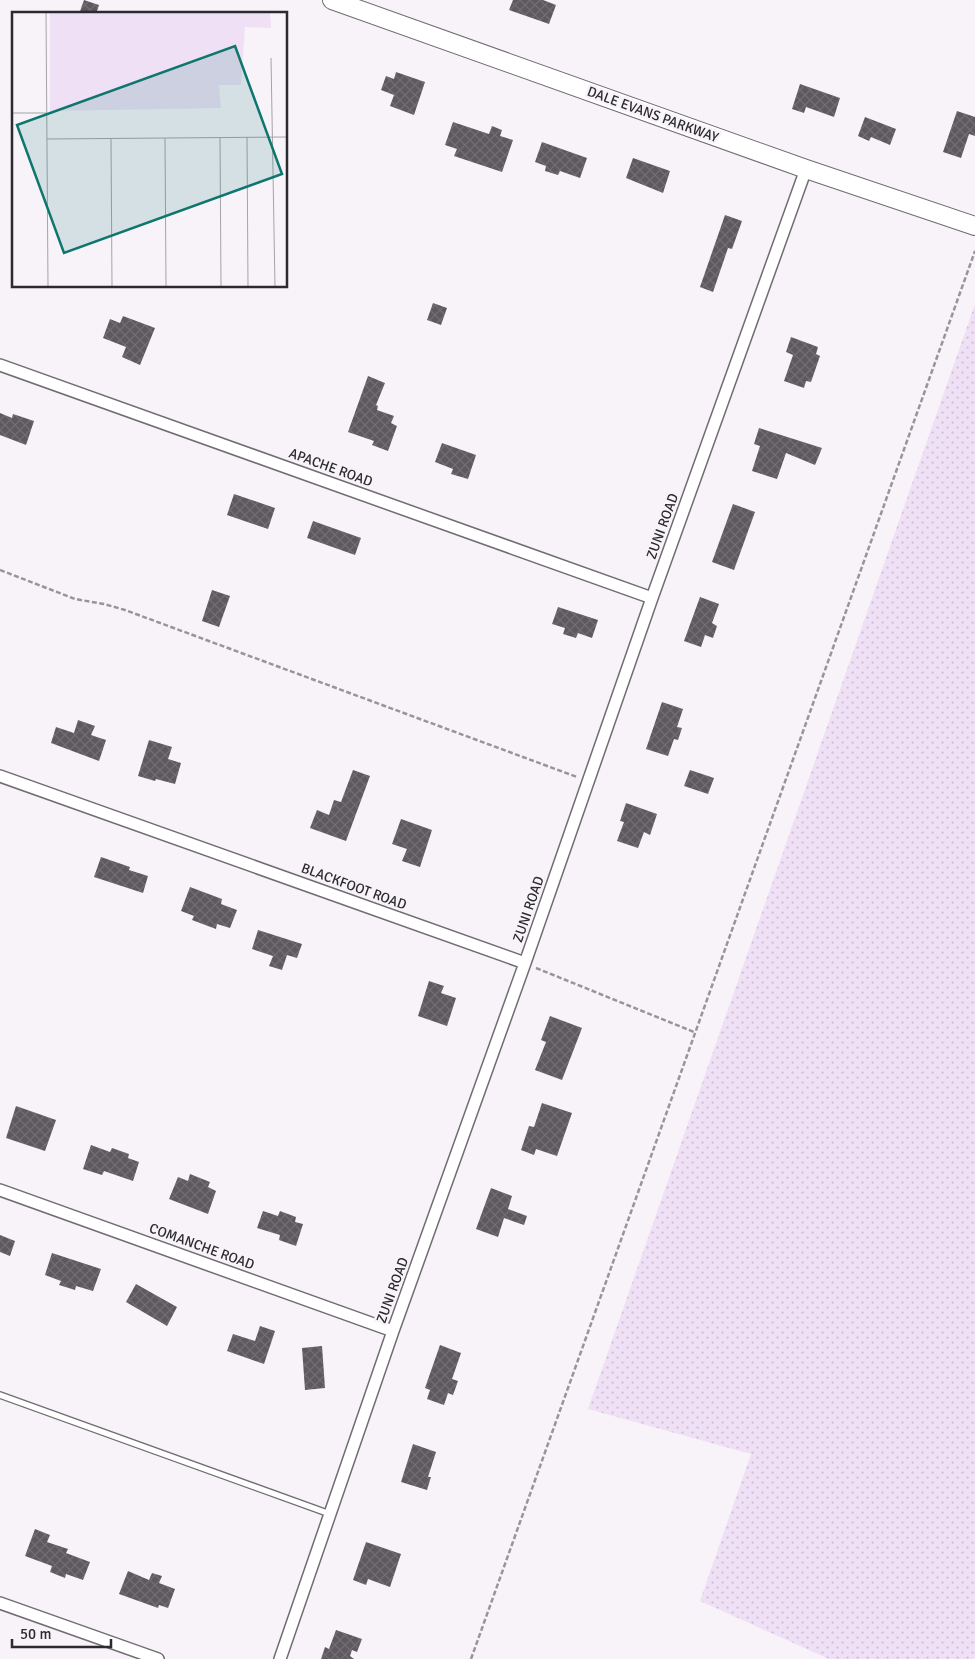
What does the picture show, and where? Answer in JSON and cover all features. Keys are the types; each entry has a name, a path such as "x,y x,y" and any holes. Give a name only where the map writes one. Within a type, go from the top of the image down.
{"main road":[{"name":"DALE EVANS PARKWAY","path":"332,0 975,226"}],"street":[{"name":"ZUNI ROAD","path":"280,1659 393,1331 526,963 652,598 806,168"},
{"name":"APACHE ROAD","path":"0,365 652,598"},
{"name":"BLACKFOOT ROAD","path":"0,776 526,963"},
{"name":"COMANCHE ROAD","path":"0,1190 393,1331"},
{"path":"0,1603 158,1659"}],"lane":[{"path":"0,1395 330,1514"}],"path":[{"path":"471,1659 975,251"},
{"path":"0,570 75,598 125,610 588,781"},
{"path":"526,963 694,1032"}],"shaded area":[{"path":"975,304 975,1659 829,1659 700,1601 751,1454 588,1409"}],"building":[{"path":"84,0 99,5 97,12 80,12"},
{"path":"513,0 543,0 556,5 549,24 509,10"},
{"path":"396,72 425,82 414,115 390,106 394,95 381,90 386,76 394,79"},
{"path":"800,84 840,98 834,117 806,107 804,113 792,109"},
{"path":"957,111 975,117 975,136 969,134 961,158 943,152"},
{"path":"865,117 896,129 890,145 871,137 869,141 858,136"},
{"path":"453,122 489,134 492,126 502,130 500,136 513,140 502,172 454,156 457,149 445,145"},
{"path":"542,142 587,158 580,178 560,171 558,175 545,171 546,166 535,162"},
{"path":"633,158 670,171 663,193 626,178"},
{"path":"725,215 742,221 732,249 728,248 713,292 700,287"},
{"path":"433,303 447,308 441,325 427,320"},
{"path":"123,316 155,328 140,365 122,357 126,347 103,338 110,319 120,323"},
{"path":"791,337 818,347 816,354 820,356 811,382 806,381 804,388 784,381 793,355 786,352"},
{"path":"368,376 385,383 376,405 378,406 377,410 394,416 391,423 397,426 388,451 372,445 374,441 348,432"},
{"path":"0,413 12,418 13,414 34,421 26,445 0,435"},
{"path":"759,428 822,448 815,465 786,453 777,479 752,471 760,446 754,444"},
{"path":"442,443 476,455 468,479 451,474 453,469 435,462"},
{"path":"234,494 275,508 268,529 227,515"},
{"path":"733,504 755,512 734,570 712,562"},
{"path":"313,521 361,538 355,555 307,538"},
{"path":"212,590 230,596 219,627 202,621"},
{"path":"700,597 719,604 712,623 717,626 713,638 705,635 701,647 684,641"},
{"path":"558,607 598,620 592,638 578,633 576,638 563,634 565,628 552,624"},
{"path":"662,702 683,709 677,727 682,728 678,740 674,739 668,756 646,749"},
{"path":"78,720 95,726 91,735 106,740 99,761 51,743 56,727 74,733"},
{"path":"149,740 172,747 168,759 181,763 175,784 138,776"},
{"path":"353,770 370,776 346,841 310,828 317,810 329,815 334,800 341,802"},
{"path":"690,770 714,778 708,794 684,786"},
{"path":"626,803 657,814 650,835 644,832 638,848 617,841 624,822 620,821"},
{"path":"401,819 432,830 420,867 402,861 407,849 392,844"},
{"path":"101,857 130,867 129,870 148,876 143,893 94,877"},
{"path":"190,887 222,899 221,904 237,910 230,928 217,924 216,929 192,920 194,916 181,911"},
{"path":"258,930 302,944 297,958 287,955 282,970 269,966 273,956 252,949"},
{"path":"429,981 444,986 441,993 456,998 447,1026 418,1016"},
{"path":"550,1016 582,1028 562,1080 535,1070 546,1042 541,1040"},
{"path":"542,1103 572,1113 557,1156 536,1149 534,1155 521,1150 529,1126 534,1127"},
{"path":"16,1106 56,1120 45,1151 6,1138"},
{"path":"91,1145 110,1152 112,1148 129,1154 128,1158 139,1162 133,1181 104,1171 102,1175 83,1169"},
{"path":"190,1174 210,1182 208,1187 216,1191 208,1214 169,1199 178,1177 188,1181"},
{"path":"491,1188 512,1196 508,1209 527,1216 524,1225 504,1218 498,1237 476,1229"},
{"path":"263,1211 278,1216 280,1211 296,1217 295,1222 303,1224 296,1246 279,1240 280,1235 257,1228"},
{"path":"0,1235 15,1241 10,1256 0,1252"},
{"path":"52,1253 101,1269 93,1291 76,1286 75,1290 59,1285 61,1281 45,1275"},
{"path":"136,1284 177,1307 167,1326 126,1302"},
{"path":"260,1326 275,1331 264,1364 227,1351 233,1334 255,1341"},
{"path":"440,1345 461,1353 452,1379 458,1381 453,1395 448,1393 444,1405 427,1399 430,1390 425,1388"},
{"path":"322,1346 325,1388 305,1390 302,1348"},
{"path":"413,1444 436,1452 428,1477 431,1477 427,1490 401,1482"},
{"path":"35,1529 50,1535 47,1542 68,1549 66,1553 90,1562 83,1580 66,1574 65,1578 50,1572 52,1566 25,1556"},
{"path":"366,1542 401,1554 390,1587 368,1579 366,1585 353,1580"},
{"path":"128,1571 149,1580 152,1573 162,1576 159,1583 175,1589 168,1608 159,1605 158,1608 119,1594"},
{"path":"336,1630 362,1639 357,1652 352,1650 350,1656 354,1659 321,1659 325,1647 329,1649"}]}
